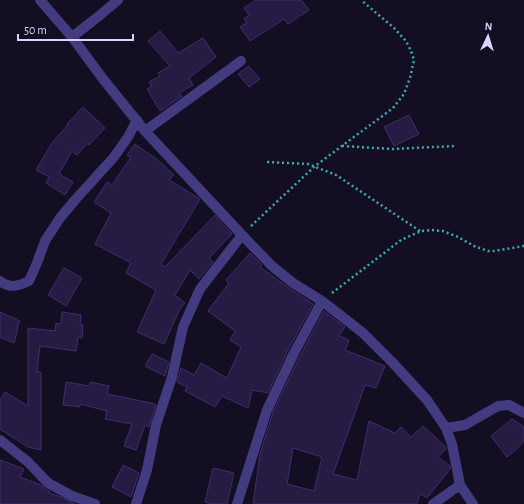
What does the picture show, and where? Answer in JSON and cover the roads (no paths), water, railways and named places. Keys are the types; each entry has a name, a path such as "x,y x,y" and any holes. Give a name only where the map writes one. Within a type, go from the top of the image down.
{"street":[{"path":"40,0 72,37 103,79 145,131 242,235 272,266 288,279 322,301 364,333 427,400 446,428 452,444 460,485 473,504"},
{"path":"72,37 118,0"},
{"path":"145,131 241,61"},
{"path":"0,281 5,285 18,287 29,281 45,241 60,218 114,157 128,137 137,120"},
{"path":"136,504 147,470 156,425 172,377 184,327 200,289 242,235"},
{"path":"237,504 268,410 294,353 322,301"},
{"path":"446,428 465,425 498,406 509,405 524,413"},
{"path":"0,440 28,462 48,483 72,496 95,504"},
{"path":"433,504 460,485"}]}
